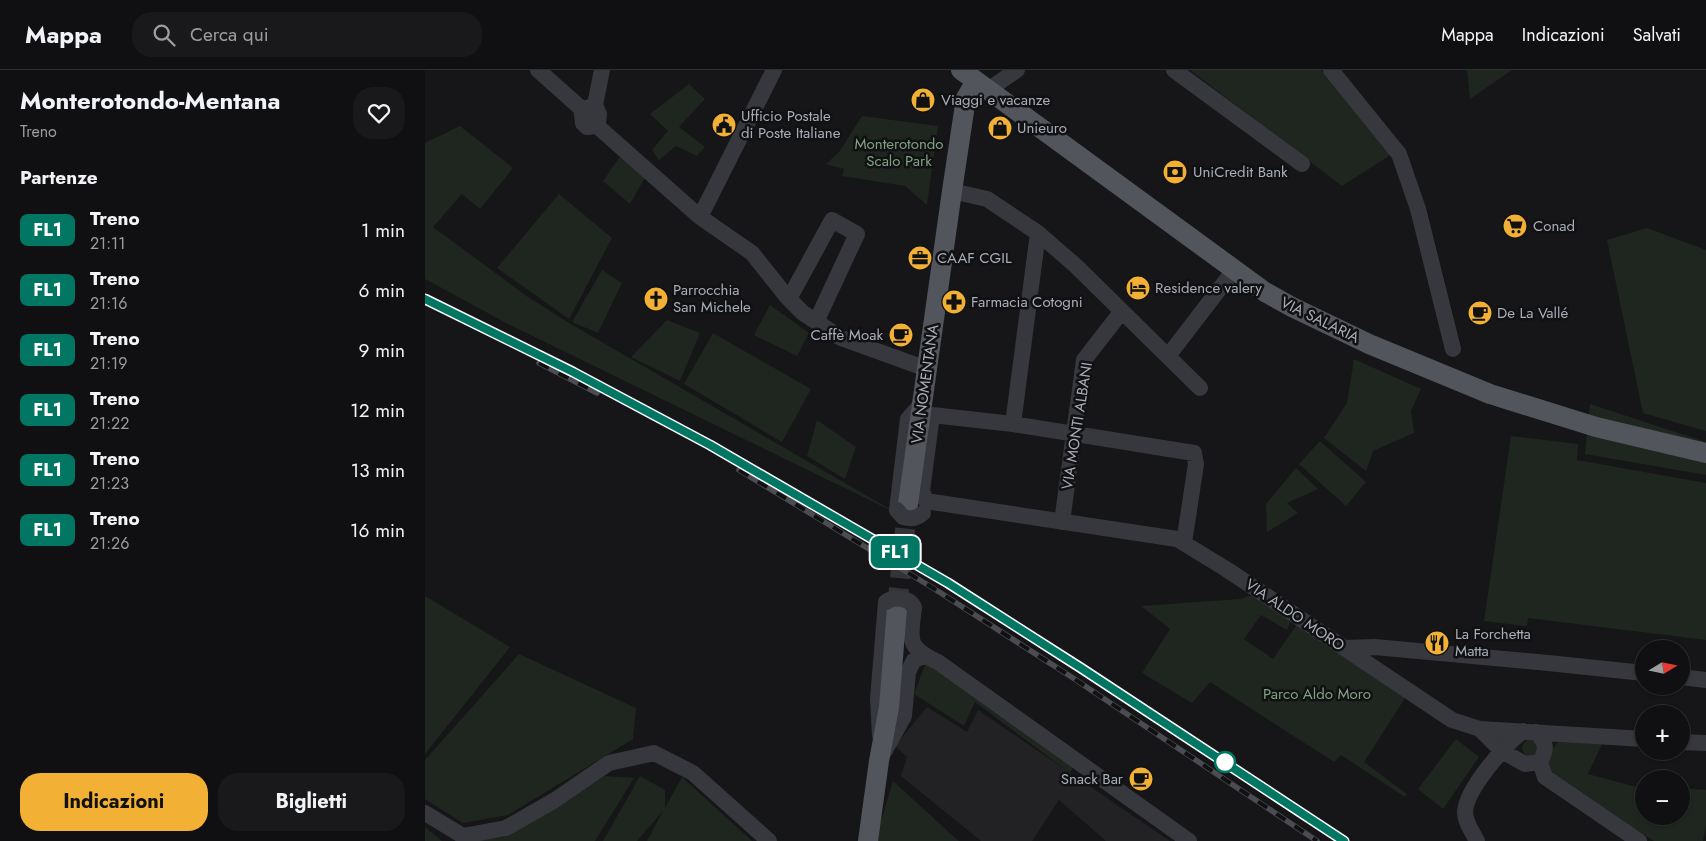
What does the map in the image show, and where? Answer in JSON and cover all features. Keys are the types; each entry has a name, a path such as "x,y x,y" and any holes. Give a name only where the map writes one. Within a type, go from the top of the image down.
{"main road":[{"name":"VIA NOMENTANA","path":"909,512 927,408 927,369 966,98 975,80"},
{"name":"VIA SALARIA","path":"975,80 1234,270 1292,308 1369,344 1490,394 1596,427 1706,453"},
{"path":"868,841 890,699 899,606"}],"street":[{"path":"538,70 599,114 596,125 701,216 752,253 803,314 841,338 927,369"},
{"path":"589,108 602,70"},
{"path":"701,216 774,70"},
{"path":"975,80 1017,70"},
{"path":"1174,70 1303,164"},
{"path":"1331,70 1399,154 1418,209 1453,349"},
{"path":"952,191 987,199 1038,233 1076,266 1201,388"},
{"path":"789,299 832,220 857,234 816,322"},
{"path":"1013,424 1038,233"},
{"path":"1168,356 1234,270"},
{"name":"VIA MONTI ALBANI","path":"1062,522 1085,360 1122,311"},
{"path":"938,503 926,500 922,491 927,408 1194,453 1196,464 1184,544"},
{"path":"909,512 938,503"},
{"name":"VIA ALDO MORO","path":"938,503 1177,539 1226,569 1452,720 1480,729 1635,738"},
{"path":"899,606 912,644 924,656 938,662 1189,841"},
{"path":"1345,648 1375,647 1548,662 1635,672"},
{"path":"880,755 904,716 908,672 914,660 924,656"},
{"path":"1690,678 1706,680"},
{"path":"1480,729 1501,751 1525,764 1543,757 1557,740 1568,733"},
{"path":"1477,841 1470,829 1465,813 1473,789 1501,751 1530,732 1544,742 1545,777 1639,841"},
{"path":"1690,743 1706,744"},
{"path":"425,813 463,836 506,828 555,800 609,763 653,754 693,773 769,841"}],"shaded area":[{"path":"927,707 967,732 978,710 1170,841 1106,841 1059,800 1032,841 981,841 901,776 907,757 895,746"}],"green space":[{"path":"1190,70 1321,70 1392,154 1342,186"},
{"path":"1467,70 1512,70 1470,99"},
{"path":"689,84 705,99 679,127 705,147 697,156 676,146 659,160 652,150 668,131 650,114"},
{"name":"Monterotondo Scalo Park","path":"862,116 938,126 927,205 905,186 842,176 844,169 826,164 839,152"},
{"path":"460,126 513,168 480,209 462,194 433,227 528,297 569,323 900,515 512,326 425,279 425,143"},
{"path":"621,155 646,176 630,204 603,181"},
{"path":"559,194 612,238 569,319 497,268"},
{"path":"1647,228 1706,250 1706,431 1643,413 1607,240"},
{"path":"602,270 622,283 598,333 572,322"},
{"path":"770,305 809,333 797,356 754,335"},
{"path":"667,320 700,333 680,381 631,357"},
{"path":"713,333 811,389 782,442 684,384"},
{"path":"1354,359 1421,389 1411,411 1414,433 1373,451 1366,471 1324,438 1347,403"},
{"path":"1590,404 1706,442 1706,475 1585,454"},
{"path":"817,420 856,447 845,479 807,456"},
{"path":"1511,436 1578,444 1577,460 1706,483 1706,640 1528,618 1527,626 1484,621"},
{"path":"1320,441 1366,482 1346,506 1299,464"},
{"path":"1296,468 1318,489 1287,503 1298,513 1267,532 1266,504"},
{"name":"Parco Aldo Moro","path":"1255,594 1292,617 1287,630 1261,615 1244,639 1273,659 1298,623 1407,695 1364,762 1407,794 1405,797 1341,755 1334,762 1210,682 1192,703 1142,673 1170,629 1141,606 1240,599"},
{"path":"425,596 510,647 425,754"},
{"path":"519,654 636,708 633,739 508,815 463,823 425,799 425,760"},
{"path":"926,662 1074,765 1070,773 975,702 964,726 914,694"},
{"path":"1456,739 1479,757 1443,809 1418,789"},
{"path":"1560,739 1602,744 1588,774 1635,787 1635,825 1690,825 1690,789 1706,790 1706,826 1703,841 1654,841 1550,774 1543,762"},
{"path":"1530,740 1536,742 1538,748 1536,754 1530,756 1524,754 1522,748 1524,742"},
{"path":"605,776 634,778 595,841 472,841 504,837"},
{"path":"640,776 665,790 665,808 682,777 752,841 647,841 663,811 637,841 603,841"},
{"path":"893,781 953,836 959,841 875,841"},
{"path":"425,827 442,841 425,841"}],"tunnel":[{"path":"897,608 907,511"}],"railway":[{"path":"425,299 573,372 710,445 948,583 1344,841"},
{"path":"539,363 597,393"},
{"path":"739,470 933,588 1073,678 1317,841"}],"train":[{"name":"FL1","path":"425,299 573,372 710,445 948,583 1344,841"}],"place":[{"name":"Viaggi e vacanze","path":"923,100"},
{"name":"Ufficio Postale di Poste Italiane","path":"724,125"},
{"name":"Unieuro","path":"1000,128"},
{"name":"UniCredit Bank","path":"1175,172"},
{"name":"Conad","path":"1515,226"},
{"name":"CAAF CGIL","path":"920,258"},
{"name":"Residence valery","path":"1138,288"},
{"name":"Parrocchia San Michele","path":"656,299"},
{"name":"Farmacia Cotogni","path":"954,302"},
{"name":"De La Vallé","path":"1480,313"},
{"name":"Caffè Moak","path":"901,335"},
{"name":"La Forchetta Matta","path":"1437,643"},
{"name":"Snack Bar","path":"1141,779"}]}
